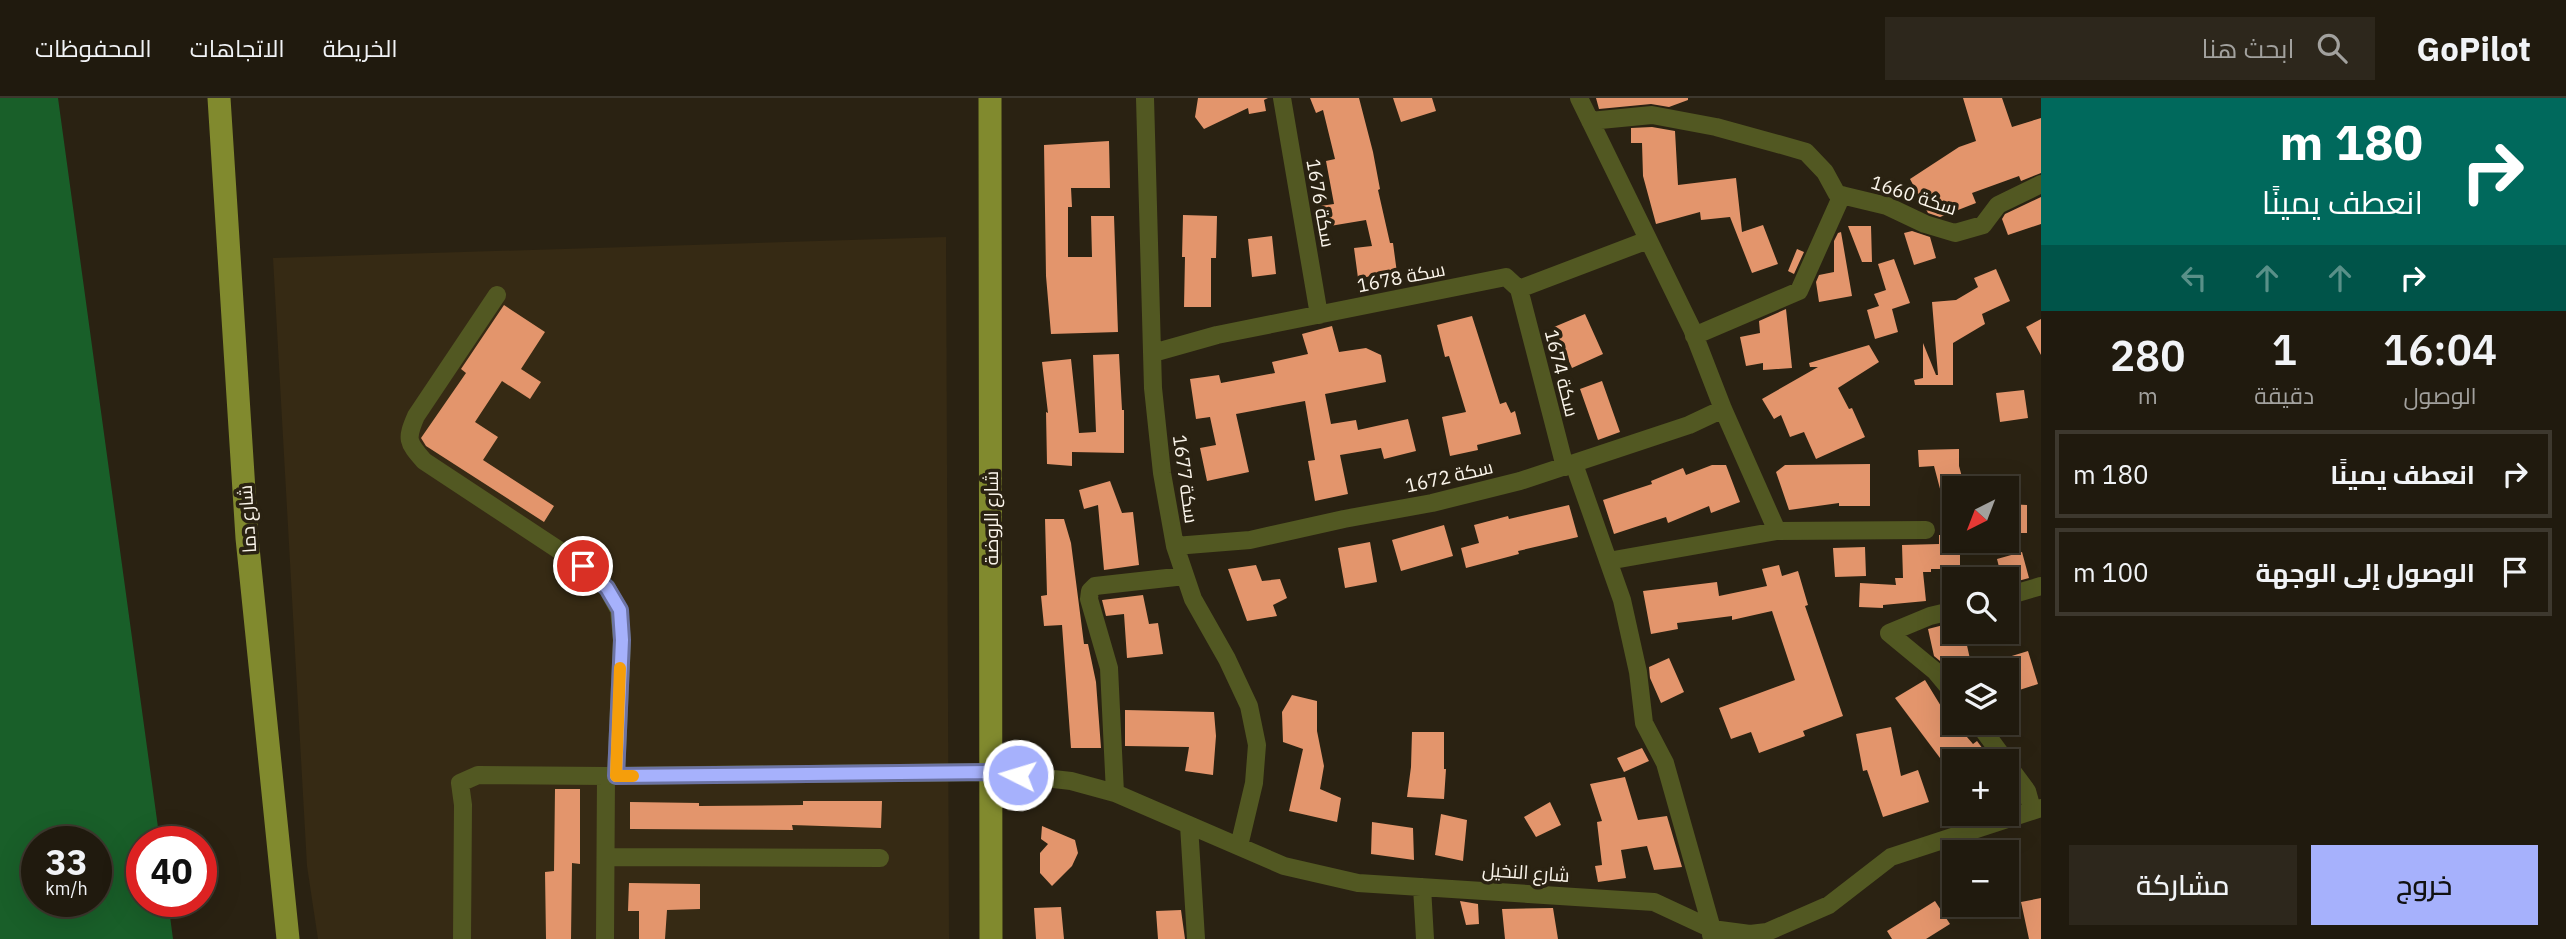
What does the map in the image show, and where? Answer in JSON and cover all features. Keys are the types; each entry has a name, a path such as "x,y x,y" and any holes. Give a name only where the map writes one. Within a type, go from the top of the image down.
{"main road":[{"name":"شارع دما","path":"219,98 247,538 288,939"},
{"name":"شارع الروضة","path":"990,98 991,939"}],"street":[{"name":"سكة 1677","path":"1145,98 1153,388 1162,473 1175,546 1193,599 1227,659 1249,706 1256,745 1254,783 1239,846"},
{"name":"سكة 1676","path":"1282,98 1319,314"},
{"path":"1579,98 1694,336 1777,531"},
{"name":"سكة 1660","path":"1590,121 1652,115 1716,127 1806,152 1825,172 1837,194 1887,206 1926,224 1955,233 1983,225 1998,205 2041,184"},
{"name":"سكة 1660","path":"1694,336 1799,291 1842,195"},
{"path":"1519,289 1648,240"},
{"name":"سكة 1678","path":"1153,354 1217,335 1506,277 1519,289"},
{"name":"سكة 1674","path":"1519,289 1569,466 1622,600 1638,672 1644,723 1665,763 1711,934"},
{"path":"497,295 416,416 409,432 410,445 424,461 583,566 607,588 620,610 622,640 606,857 605,939"},
{"name":"سكة 1672","path":"1175,546 1250,540 1432,503 1520,481 1689,425 1723,409"},
{"path":"1608,561 1777,531 1926,530"},
{"path":"1115,793 1109,668 1089,599 1090,591 1095,586 1185,576"},
{"path":"2019,592 2041,586"},
{"path":"1942,613 1889,633 1942,679"},
{"name":"شارع النخيل","path":"462,939 463,805 460,783 478,775 991,772 1070,781 1115,793 1284,866 1358,883 1654,902 1711,934 1768,932 1829,905 1891,857 2037,809"},
{"path":"2019,780 2037,809"},
{"path":"1189,825 1196,939"},
{"path":"606,857 880,859"},
{"path":"1422,887 1425,939"}],"shaded area":[{"path":"0,98 58,98 158,826 126,826 126,917 170,917 173,939 0,939"},
{"path":"946,237 949,939 318,939 307,866 273,258"}],"building":[{"path":"1198,98 1268,98 1264,100 1266,111 1249,114 1248,108 1204,129 1195,117"},
{"path":"1310,98 1359,98 1373,152 1390,243 1393,243 1397,273 1358,278 1354,248 1372,246 1366,220 1324,227 1320,206 1334,204 1326,161 1335,159 1323,110 1316,113"},
{"path":"1393,98 1432,98 1436,111 1401,122"},
{"path":"1596,98 1688,100 1669,107 1651,104 1599,109"},
{"path":"1963,98 2002,98 2012,127 2041,118 2041,173 2021,181 2019,176 1972,193 1976,203 1940,217 1928,213 1910,179 1959,147 1976,141"},
{"path":"1652,127 1675,131 1678,185 1736,178 1742,232 1763,225 1778,264 1752,273 1730,217 1701,220 1700,212 1656,224 1643,176 1642,143 1631,143 1631,128"},
{"path":"1109,141 1110,188 1071,188 1072,207 1068,207 1068,257 1092,257 1091,216 1114,216 1118,332 1051,334 1046,276 1044,145"},
{"path":"2041,197 2041,224 2008,235 2002,219 2005,214"},
{"path":"1183,215 1217,216 1216,258 1211,258 1211,307 1184,307"},
{"path":"1848,226 1871,226 1872,262 1862,262"},
{"path":"1912,231 1930,237 1936,258 1914,265 1904,233"},
{"path":"1841,232 1852,296 1819,302 1816,282 1819,275 1834,272 1834,241"},
{"path":"1272,236 1276,274 1252,277 1248,239"},
{"path":"1797,249 1804,252 1794,274 1788,271"},
{"path":"1894,259 1910,303 1892,309 1898,332 1875,339 1867,310 1879,306 1874,294 1886,290 1878,264"},
{"path":"1996,269 2010,301 1982,314 1985,324 1953,343 1953,385 1915,385 1914,380 1923,378 1923,343 1938,375 1932,302 1956,300 1978,287 1974,278"},
{"path":"504,305 545,332 521,369 541,382 530,399 502,381 475,422 498,437 483,460 554,506 544,522 426,446 421,438 466,373 461,369"},
{"path":"1786,309 1792,368 1763,370 1763,363 1746,366 1740,337 1760,333 1759,321"},
{"path":"1585,314 1603,354 1572,368 1554,327"},
{"path":"1472,316 1500,404 1506,402 1511,413 1515,411 1521,434 1477,445 1478,450 1450,456 1442,417 1466,412 1449,356 1445,357 1437,325"},
{"path":"2041,319 2041,355 2026,327"},
{"path":"1332,326 1339,352 1366,348 1381,355 1386,382 1325,394 1331,424 1356,420 1358,430 1408,419 1416,451 1384,459 1381,448 1340,455 1348,494 1315,501 1308,461 1315,460 1305,401 1236,414 1249,472 1207,481 1200,448 1216,445 1210,417 1196,419 1190,379 1219,375 1221,383 1275,373 1272,362 1308,354 1302,334"},
{"path":"1869,345 1879,362 1838,388 1849,409 1852,408 1865,437 1816,459 1804,432 1790,437 1781,415 1774,419 1762,399 1818,367 1810,367 1809,363"},
{"path":"1119,354 1124,410 1124,453 1072,452 1072,466 1047,464 1046,412 1048,413 1042,362 1071,359 1079,433 1096,432 1093,355"},
{"path":"1602,381 1620,432 1598,440 1580,389"},
{"path":"2024,390 2028,418 2000,422 1996,393"},
{"path":"1959,449 1962,476 1942,476 1942,496 1934,466 1919,467 1918,450"},
{"path":"1870,464 1870,506 1839,506 1839,503 1789,510 1776,472 1785,465"},
{"path":"1712,465 1726,465 1740,502 1711,513 1709,506 1668,523 1666,517 1614,534 1603,500 1652,484 1651,481 1683,468 1686,475"},
{"path":"1110,481 1122,513 1133,512 1139,565 1104,570 1098,505 1084,509 1079,490"},
{"path":"1569,505 1578,537 1518,551 1519,554 1466,568 1461,548 1479,543 1474,525"},
{"path":"2020,505 2027,505 2027,533 2020,533"},
{"path":"1045,519 1064,519 1071,543 1084,644 1088,644 1096,682 1101,748 1071,748 1062,625 1044,626 1041,596 1047,595"},
{"path":"1444,525 1453,556 1401,571 1392,540"},
{"path":"1939,535 1942,535 1942,553 1960,553 1960,567 1942,567 1923,572 1926,601 1883,605 1883,608 1859,607 1860,583 1896,585 1895,578 1903,578 1902,545 1939,544"},
{"path":"1370,542 1377,582 1345,588 1338,548"},
{"path":"1865,547 1866,576 1835,577 1833,548"},
{"path":"2020,553 2029,578 2019,581 2019,567 1999,567 1997,559"},
{"path":"1256,565 1262,581 1280,579 1287,598 1273,605 1277,616 1247,621 1228,569"},
{"path":"1779,565 1782,576 1798,571 1808,605 1805,606 1843,716 1803,731 1805,736 1759,753 1751,732 1731,739 1719,708 1795,680 1772,611 1732,620 1732,616 1677,623 1678,629 1651,634 1643,591 1717,582 1719,596 1767,586 1762,569"},
{"path":"1143,595 1149,624 1158,623 1163,654 1127,658 1124,614 1106,616 1102,600"},
{"path":"1942,625 1942,644 1967,644 1970,658 1942,658 1942,663 1934,656 1928,629"},
{"path":"2028,651 2038,684 2019,690 2019,658 2005,658"},
{"path":"1669,658 1684,692 1661,703 1650,678 1649,667"},
{"path":"1925,680 1942,708 1942,735 1965,735 1973,744 1977,741 1983,749 1942,749 1942,761 1895,698"},
{"path":"1292,695 1317,701 1317,731 1324,766 1320,789 1341,798 1337,822 1289,811 1303,749 1283,742 1282,712"},
{"path":"1125,710 1214,712 1216,736 1213,775 1185,771 1189,747 1125,746"},
{"path":"1891,727 1901,776 1918,770 1929,802 1883,817 1867,770 1863,771 1856,734"},
{"path":"1412,732 1444,732 1444,799 1407,797"},
{"path":"1642,748 1649,761 1624,772 1617,758"},
{"path":"1625,777 1638,820 1667,816 1682,867 1654,870 1647,846 1621,850 1626,878 1598,882 1595,866 1602,865 1597,822 1602,821 1590,784"},
{"path":"555,789 580,789 580,864 572,863 571,939 546,939 545,872 554,871"},
{"path":"803,801 882,801 881,828 792,825 793,830 630,829 630,802 699,803 699,806 803,805"},
{"path":"1550,802 1561,825 1536,837 1524,817"},
{"path":"1441,814 1467,820 1463,861 1435,855"},
{"path":"1372,822 1413,828 1414,860 1371,854"},
{"path":"1042,826 1075,840 1078,853 1072,866 1052,886 1040,873 1040,853 1048,844 1041,839"},
{"path":"629,883 700,884 700,909 667,910 665,939 639,939 639,911 628,911"},
{"path":"2041,898 2041,939 2029,939 2021,902"},
{"path":"1460,901 1478,904 1479,924 1466,925"},
{"path":"1935,901 1942,912 1942,917 1945,917 1950,924 1926,939 1892,939 1887,931"},
{"path":"1061,907 1064,939 1036,939 1034,908"},
{"path":"1553,908 1558,939 1505,939 1502,909"},
{"path":"1181,910 1185,939 1158,939 1156,911"}],"slow traffic":[{"path":"620,668 616,776 633,776"}],"route":[{"path":"583,566 607,588 620,610 622,640 616,776 991,772 1018,775"}]}
